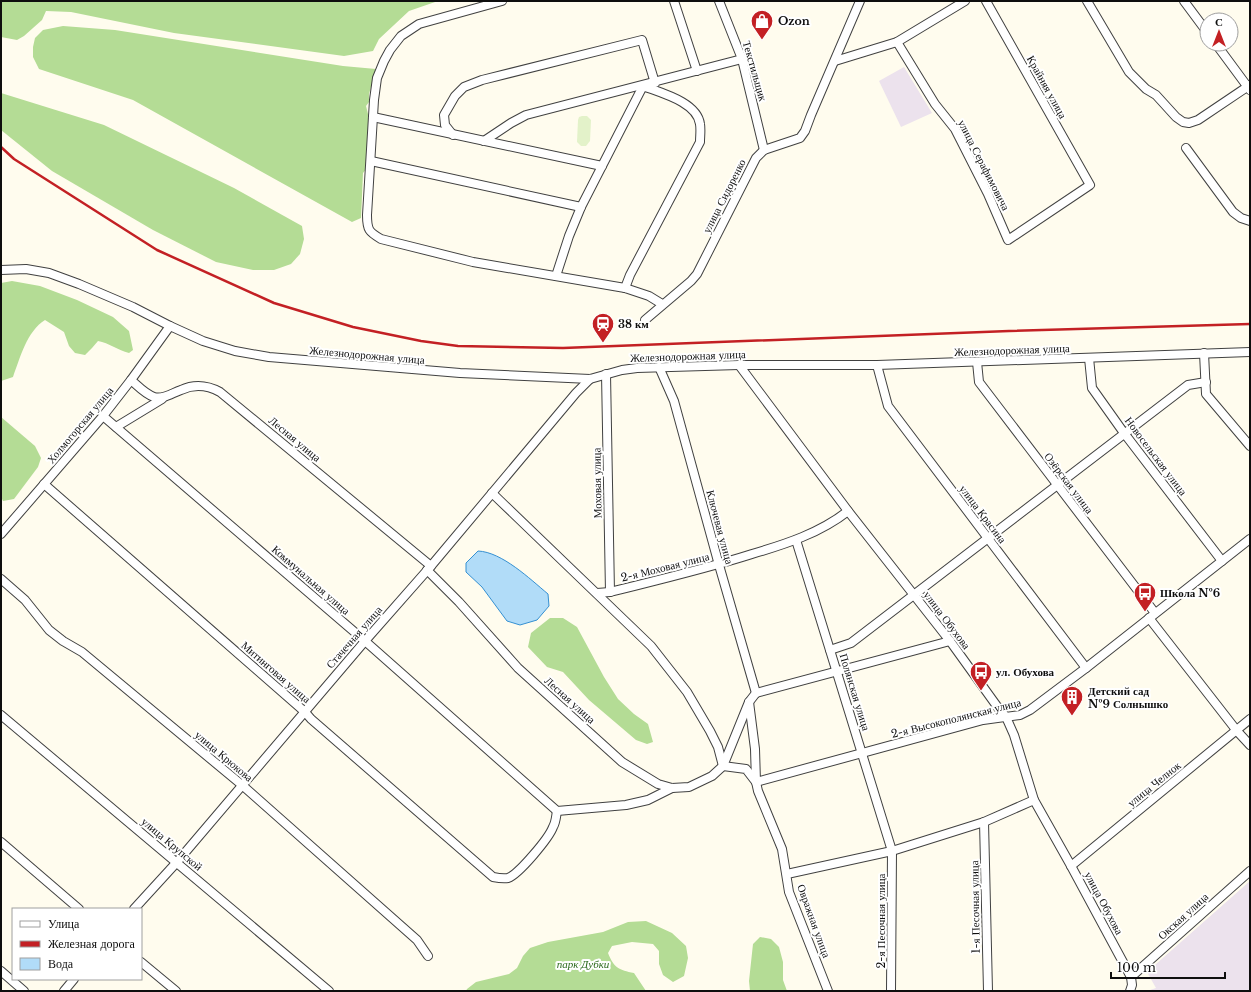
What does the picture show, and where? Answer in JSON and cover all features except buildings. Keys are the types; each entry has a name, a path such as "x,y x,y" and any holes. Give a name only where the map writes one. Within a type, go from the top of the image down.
{"street":[{"path":"502,1 419,24 401,36 384,61 377,78 373,117 367,215 367,225 370,233 381,239 473,262 625,288 649,296 662,304"},
{"path":"674,1 697,71"},
{"name":"Текстильщик","path":"719,1 742,59 764,150"},
{"path":"764,150 800,138 805,131 860,1"},
{"path":"835,61 897,42 965,1"},
{"name":"Крайняя улица","path":"986,1 1090,185 1008,240"},
{"path":"1087,1 1130,72 1180,119 1189,123 1198,120 1249,88 1222,52"},
{"path":"1184,1 1199,21"},
{"path":"453,135 445,125 444,115 455,96 464,87 489,78 642,40 655,83"},
{"name":"улица Серафимовича","path":"897,42 935,104 955,129 988,194 1008,240"},
{"path":"484,141 511,122 526,116 742,59"},
{"path":"556,276 569,236 581,207 643,86"},
{"path":"625,288 630,275 700,142 700,123 695,112 688,104 643,86"},
{"path":"373,117 602,166"},
{"path":"1186,148 1233,212 1241,218 1250,221"},
{"name":"улица Сидоренко","path":"644,320 691,281 697,274 756,158 764,150"},
{"path":"370,161 581,207"},
{"name":"Железнодорожная улица","path":"1,270 26,269 49,273 126,304 203,341 235,351 269,357 460,373 590,379 622,370 660,367 739,365 877,365 1250,352"},
{"name":"Холмогорская улица","path":"1,534 103,416 170,326"},
{"path":"1204,353 1206,394 1250,446"},
{"name":"Новосельская улица","path":"1089,358 1092,388 1124,433 1222,561"},
{"name":"Озёрская улица","path":"977,362 978,382 1057,485 1237,731 1250,745"},
{"name":"улица Обухова","path":"739,365 848,511 950,641 998,709 1006,717 1014,735 1034,800 1131,977"},
{"name":"улица Красина","path":"877,365 888,406 1086,668"},
{"name":"Ключевая улица","path":"660,367 674,401 718,565 756,693"},
{"name":"Моховая улица","path":"606,374 610,592"},
{"name":"Стачечная улица","path":"135,908 177,862 429,568 576,393 590,379"},
{"path":"131,380 155,398 164,397"},
{"path":"830,650 851,643 1188,385 1206,382"},
{"name":"Лесная улица","path":"116,427 164,397 181,389 193,386 203,386 211,387 220,392 429,568 518,668 622,762 658,784 672,788 689,786 712,776 723,766"},
{"name":"Коммунальная улица","path":"103,416 365,641 557,811"},
{"name":"Митинговая улица","path":"44,484 493,877 502,879 510,877 518,872 547,839 554,826 557,811"},
{"path":"492,493 651,646 687,692 718,747 723,766"},
{"name":"2-я Моховая улица","path":"597,594 718,565 796,540 837,520 848,511"},
{"name":"2-я Высокополянская улица","path":"756,782 983,720 1020,715 1030,710 1086,668 1250,539"},
{"name":"Полянская улица","path":"796,540 892,851"},
{"name":"улица Крюкова","path":"1,579 25,600 49,630 63,641 82,652 242,785 417,940 428,956"},
{"path":"723,766 749,702 756,693 950,641"},
{"path":"749,702 755,749 756,782"},
{"name":"улица Крупской","path":"1,715 329,991"},
{"name":"улица Челнок","path":"1071,866 1250,719"},
{"name":"Овражная улица","path":"723,766 746,769 756,782 758,791 782,849 789,892 828,991"},
{"path":"557,811 626,805 648,800 672,788"},
{"path":"787,874 892,851 984,822 1034,800"},
{"name":"1-я Песочная улица","path":"984,822 988,991"},
{"path":"1,842 78,908"},
{"name":"2-я Песочная улица","path":"891,991 892,851"},
{"name":"Окская улица","path":"1131,977 1250,871"},
{"path":"142,963 176,991"},
{"path":"1,971 24,991"},
{"path":"1130,991 1132,985 1131,977"},
{"path":"64,991 73,980"}],"shaded area":[{"path":"904,67 932,113 901,127 879,81"},
{"path":"1250,881 1250,991 1147,991 1156,988 1147,972"}],"green space":[{"path":"1,1 438,1 409,11 379,39 373,51 344,56 174,33 71,12 46,11 42,20 24,36 17,40 1,37"},
{"path":"63,26 115,30 343,66 376,69 369,94 369,102 366,106 370,122 367,168 363,173 361,218 352,222 133,100 39,69 33,57 35,38 43,30"},
{"path":"1,93 104,125 234,188 302,226 304,239 300,254 291,264 274,270 253,270 216,262 153,230 52,171 1,130"},
{"path":"587,116 591,120 590,141 586,146 581,146 577,142 578,120 579,117"},
{"path":"12,281 40,286 77,300 113,317 129,331 133,350 129,353 98,341 85,355 75,353 69,346 64,332 45,320 33,331 29,338 21,354 13,377 1,381 1,283"},
{"path":"1,417 35,446 41,458 38,467 14,499 3,501 1,497"},
{"path":"550,618 563,618 577,627 604,677 618,699 634,714 648,724 653,742 647,744 636,740 589,700 563,672 547,667 528,647 531,633"},
{"name":"парк Дубки","path":"646,921 672,933 686,946 688,958 684,976 673,982 663,975 659,964 659,951 653,944 632,942 612,946 608,953 612,962 618,968 634,973 646,991 466,991 476,982 509,974 517,968 523,956 530,948 548,942 603,932 628,922"},
{"path":"760,937 771,939 779,947 783,962 783,980 787,991 750,991 749,981 753,944"}],"water":[{"path":"478,551 497,556 506,561 548,594 549,606 537,620 520,625 507,621 482,587 466,572 466,563"}],"railway":[{"path":"1,147 14,159 157,250 274,303 353,327 421,341 458,346 563,348 1009,331 1250,324"}],"place":[{"name":"Ozon","path":"762,40"},
{"name":"38 км","path":"603,344"},
{"name":"Школа №6","path":"1145,612"},
{"name":"ул. Обухова","path":"981,692"},
{"name":"Детский сад №9 Солнышко","path":"1072,716"}]}
